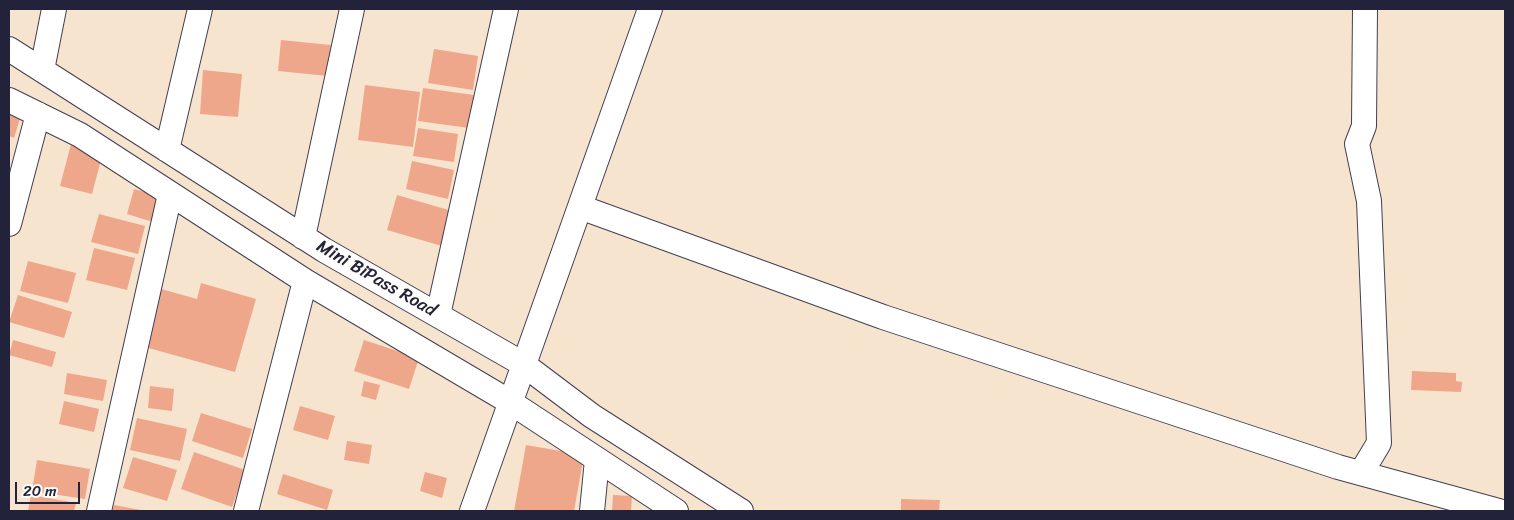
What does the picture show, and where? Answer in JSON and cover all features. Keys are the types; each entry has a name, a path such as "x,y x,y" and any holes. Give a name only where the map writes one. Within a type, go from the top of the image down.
{"street":[{"path":"42,70 54,9"},
{"path":"167,150 200,9"},
{"path":"303,237 352,9"},
{"path":"438,315 506,9"},
{"path":"472,511 650,9"},
{"path":"1361,473 1379,443 1369,202 1357,144 1364,126 1365,9"},
{"name":"Mini BiPass Road","path":"9,49 303,237 523,364 592,416 741,511"},
{"path":"9,100 80,135 305,281 510,402 676,511"},
{"path":"9,224 38,114"},
{"path":"100,511 170,194"},
{"path":"580,207 883,317 1361,473 1499,511"},
{"path":"246,511 305,281"},
{"path":"592,511 597,460"}],"building":[{"path":"281,40 331,45 328,76 278,71"},
{"path":"434,49 478,56 473,90 428,83"},
{"path":"203,70 242,74 238,117 200,114"},
{"path":"365,85 420,92 413,147 358,140"},
{"path":"423,88 474,95 469,128 418,121"},
{"path":"9,97 25,102 14,138 9,136"},
{"path":"418,128 458,134 454,162 413,156"},
{"path":"71,144 103,152 92,194 60,186"},
{"path":"412,161 454,170 448,199 406,189"},
{"path":"134,189 161,196 153,222 127,214"},
{"path":"397,195 452,211 442,246 387,230"},
{"path":"99,214 145,226 138,254 91,242"},
{"path":"94,248 135,258 127,290 86,280"},
{"path":"28,261 76,273 68,303 20,291"},
{"path":"201,283 256,299 235,372 127,342 143,284 197,299"},
{"path":"18,295 72,312 64,338 9,322"},
{"path":"13,340 56,352 52,367 9,355"},
{"path":"364,340 419,358 409,389 354,371"},
{"path":"1412,371 1456,373 1456,381 1462,382 1461,392 1411,390"},
{"path":"67,373 107,380 103,401 64,394"},
{"path":"364,381 380,385 376,400 361,396"},
{"path":"150,386 174,389 172,411 148,408"},
{"path":"64,401 99,409 94,432 59,424"},
{"path":"300,406 335,416 328,440 293,430"},
{"path":"201,413 252,429 243,458 192,441"},
{"path":"137,418 187,429 180,461 130,450"},
{"path":"347,441 372,445 369,464 344,460"},
{"path":"526,445 584,455 574,511 514,511"},
{"path":"194,452 245,470 232,507 181,489"},
{"path":"133,457 177,470 167,501 123,488"},
{"path":"37,460 90,469 85,499 32,491"},
{"path":"425,472 447,478 442,498 420,491"},
{"path":"283,474 333,490 327,510 277,494"},
{"path":"31,495 76,503 74,511 28,511"},
{"path":"613,495 632,496 631,511 612,511"},
{"path":"901,499 940,500 939,511 901,511"},
{"path":"114,505 141,510 112,511"}]}
